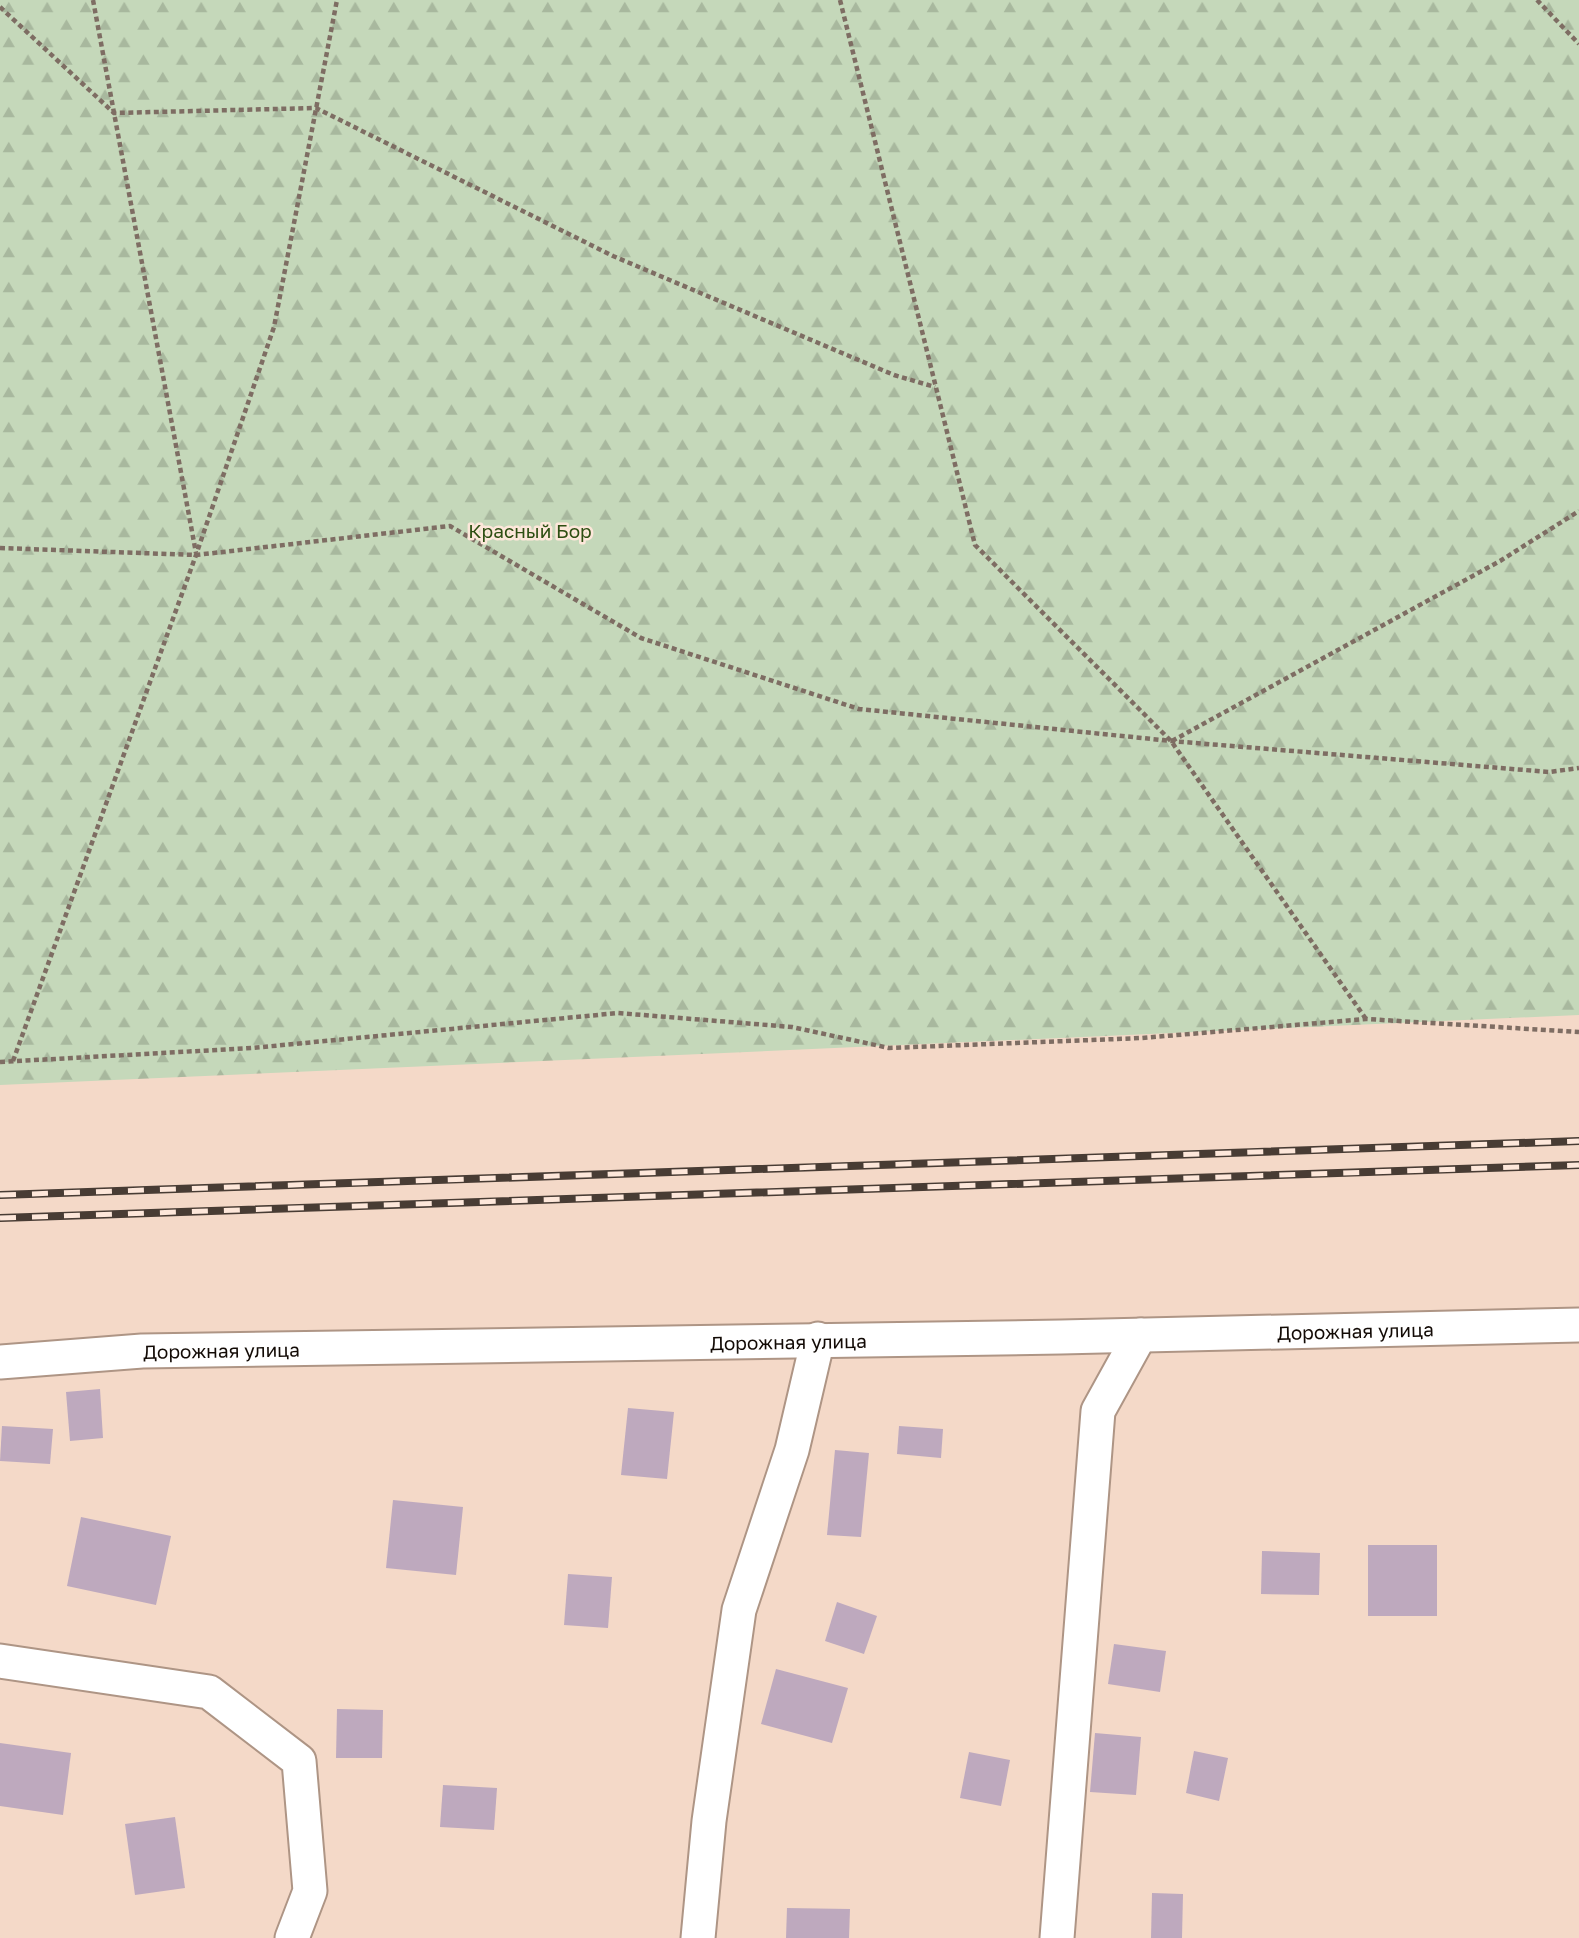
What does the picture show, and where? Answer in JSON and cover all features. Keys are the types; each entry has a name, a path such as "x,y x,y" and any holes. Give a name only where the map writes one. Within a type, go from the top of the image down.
{"street":[{"name":"Дорожная улица","path":"0,1362 142,1350 1140,1335 1579,1325"},
{"path":"1057,1938 1098,1411 1140,1335"},
{"path":"698,1938 709,1821 739,1610 792,1450 818,1339"},
{"path":"0,1661 209,1692 299,1761 310,1891 292,1938"}],"path":[{"path":"93,0 196,555"},
{"path":"13,1061 196,555 274,327 337,0"},
{"path":"840,0 975,545 1171,741 1366,1019"},
{"path":"1537,0 1579,44"},
{"path":"0,7 114,113 316,108 612,256 894,375 936,387"},
{"path":"1171,741 1500,561 1579,511"},
{"path":"0,548 196,555 450,526 641,638 859,709 1171,741 1549,772 1579,768"},
{"path":"0,1062 252,1048 618,1013 792,1027 889,1048 1142,1038 1366,1019 1579,1032"}],"green space":[{"name":"Красный Бор","path":"0,0 1579,0 1579,1015 0,1085"}],"building":[{"path":"100,1389 103,1438 70,1441 66,1392"},
{"path":"628,1408 674,1412 667,1479 621,1475"},
{"path":"2,1426 53,1429 50,1464 0,1461"},
{"path":"899,1426 943,1429 941,1458 897,1454"},
{"path":"835,1450 869,1453 861,1537 827,1535"},
{"path":"393,1500 463,1507 456,1575 386,1568"},
{"path":"81,1517 171,1536 156,1605 67,1586"},
{"path":"1368,1545 1437,1545 1437,1616 1368,1616"},
{"path":"1262,1551 1320,1553 1319,1595 1261,1594"},
{"path":"568,1574 612,1577 608,1628 564,1625"},
{"path":"837,1602 877,1616 864,1654 825,1641"},
{"path":"1114,1644 1166,1651 1160,1692 1108,1684"},
{"path":"776,1669 848,1688 832,1743 761,1724"},
{"path":"337,1709 383,1710 382,1758 336,1758"},
{"path":"1095,1733 1141,1737 1136,1795 1090,1792"},
{"path":"0,1743 71,1753 63,1815 0,1806"},
{"path":"1194,1751 1228,1758 1219,1801 1186,1793"},
{"path":"969,1752 1010,1760 1001,1806 960,1798"},
{"path":"443,1785 497,1788 494,1830 440,1827"},
{"path":"175,1817 185,1888 135,1895 125,1824"},
{"path":"1152,1893 1183,1894 1182,1938 1151,1938"},
{"path":"787,1908 850,1909 849,1938 786,1938"}],"railway":[{"path":"0,1195 1579,1141"},
{"path":"0,1218 1579,1165"}]}
